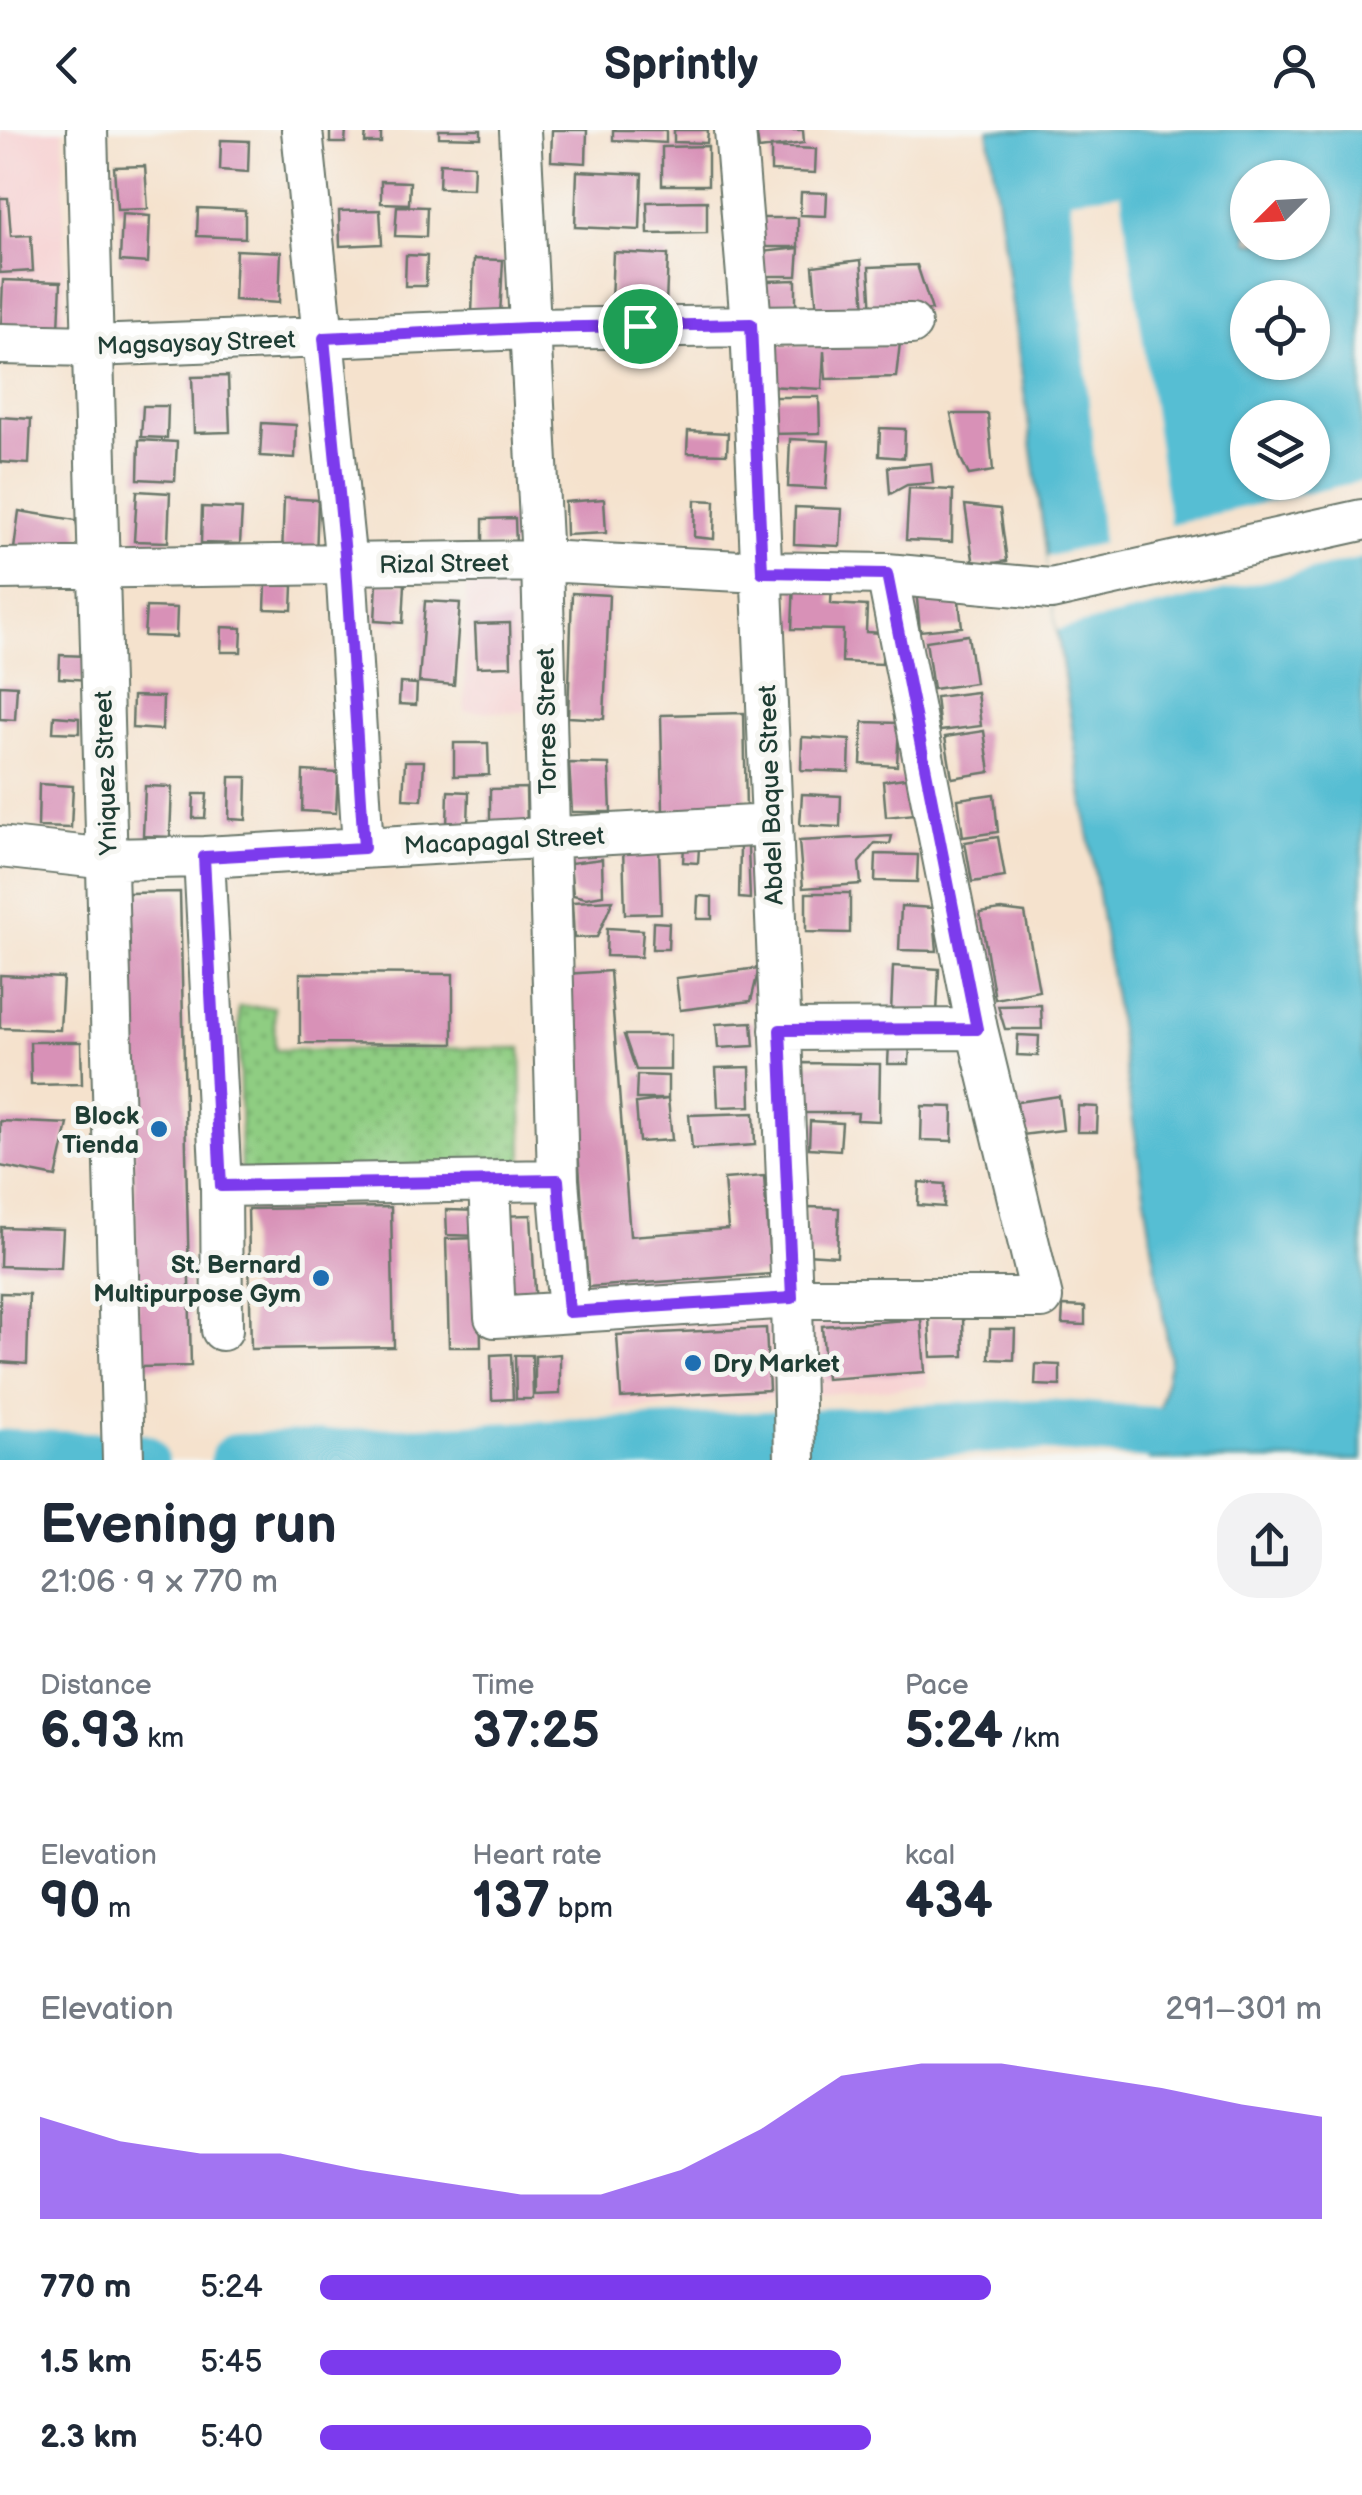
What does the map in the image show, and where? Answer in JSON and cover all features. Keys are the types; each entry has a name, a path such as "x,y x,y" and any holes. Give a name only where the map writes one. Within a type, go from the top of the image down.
{"street":[{"name":"Yniquez Street","path":"88,130 123,1460"},
{"path":"302,130 346,565 364,848"},
{"name":"Torres Street","path":"520,130 542,561 558,1180 569,1312"},
{"name":"Abdel Baque Street","path":"735,130 751,324 792,1298 795,1460"},
{"name":"Magsaysay Street","path":"0,344 92,346 528,328 911,324"},
{"name":"Rizal Street","path":"0,569 542,561 887,574 1051,589 1362,520"},
{"path":"489,1183 495,1317 792,1298 1042,1298 977,1029 887,574"},
{"name":"Macapagal Street","path":"0,847 108,860 770,825"},
{"path":"204,857 221,1186 222,1330"},
{"path":"780,1030 977,1029"},
{"path":"221,1186 558,1180"}],"shaded area":[{"path":"0,130 63,130 65,334 0,332"},
{"path":"466,579 527,580 526,712 465,711"},
{"path":"923,1306 928,1386 614,1410 608,1327"}],"green space":[{"path":"239,1007 274,1007 275,1050 521,1048 523,1173 241,1175"}],"water":[{"path":"988,130 1362,130 1362,1460 1149,1460 1170,1359 1057,630"}],"pier":[{"path":"1121,193 1170,524 1277,500 1330,500 1330,488 1362,481 1362,558 1057,630 1046,557 1102,543 1070,199"}],"building":[{"path":"330,130 346,130 345,143 330,143"},
{"path":"366,130 381,130 381,143 365,143"},
{"path":"439,130 481,130 481,138 439,137"},
{"path":"552,130 587,130 586,163 551,161"},
{"path":"613,130 666,130 666,143 613,140"},
{"path":"674,130 708,130 707,143 674,142"},
{"path":"756,130 803,130 804,143 759,149"},
{"path":"221,140 249,141 248,172 220,170"},
{"path":"708,146 708,185 662,185 662,147"},
{"path":"771,147 816,149 815,173 771,171"},
{"path":"440,163 474,165 473,189 439,188"},
{"path":"145,166 148,209 117,210 114,167"},
{"path":"577,171 642,174 640,230 575,227"},
{"path":"381,181 410,182 409,204 381,203"},
{"path":"801,192 827,193 826,216 800,215"},
{"path":"0,198 8,198 11,236 31,235 33,271 0,273"},
{"path":"707,201 707,233 648,234 647,202"},
{"path":"397,206 427,207 426,237 395,236"},
{"path":"198,208 245,210 245,238 197,236"},
{"path":"380,210 382,244 340,246 339,211"},
{"path":"122,214 150,216 148,263 120,261"},
{"path":"759,218 798,218 798,247 760,247"},
{"path":"799,248 797,276 764,276 761,252"},
{"path":"236,250 281,252 279,303 234,300"},
{"path":"613,252 668,255 666,304 611,302"},
{"path":"406,255 427,256 426,286 405,286"},
{"path":"474,259 503,260 500,315 472,314"},
{"path":"861,260 865,310 817,312 813,266"},
{"path":"917,265 932,310 872,314 869,267"},
{"path":"3,280 61,282 59,330 1,327"},
{"path":"796,280 796,314 767,314 766,281"},
{"path":"770,343 900,343 896,377 826,379 824,351 822,389 768,386"},
{"path":"228,376 230,432 194,433 192,377"},
{"path":"770,397 819,397 820,433 771,434"},
{"path":"143,406 168,406 167,438 141,437"},
{"path":"951,414 988,414 993,471 969,475 960,457"},
{"path":"0,417 31,419 29,464 0,462"},
{"path":"262,423 296,425 295,458 260,456"},
{"path":"880,428 905,429 904,458 879,456"},
{"path":"688,431 728,433 727,454 687,453"},
{"path":"790,439 829,441 826,489 788,487"},
{"path":"139,440 177,442 175,481 138,479"},
{"path":"931,463 933,483 907,485 890,494 888,467"},
{"path":"909,488 953,490 952,542 906,540"},
{"path":"137,491 170,493 168,542 134,541"},
{"path":"284,498 318,500 316,558 282,557"},
{"path":"604,499 606,533 566,535 565,502"},
{"path":"695,500 715,501 714,539 694,537"},
{"path":"965,505 1000,509 1007,561 974,566"},
{"path":"202,507 242,509 240,544 201,543"},
{"path":"795,507 842,509 840,546 794,544"},
{"path":"19,511 76,520 84,560 14,549"},
{"path":"515,518 516,546 483,546 483,519"},
{"path":"794,581 832,583 831,604 867,606 866,632 883,633 882,664 842,662 843,630 792,629"},
{"path":"377,583 405,584 403,623 375,621"},
{"path":"266,584 293,586 292,610 265,609"},
{"path":"957,584 962,627 920,631 916,589"},
{"path":"572,593 609,595 604,719 568,717"},
{"path":"425,601 460,603 454,685 419,682"},
{"path":"146,607 177,608 176,637 144,636"},
{"path":"510,623 511,666 477,667 475,624"},
{"path":"222,627 242,628 241,652 221,652"},
{"path":"968,635 975,683 933,689 926,641"},
{"path":"60,655 88,656 88,680 59,678"},
{"path":"400,683 417,684 416,705 399,704"},
{"path":"0,685 17,686 15,720 0,719"},
{"path":"977,692 981,726 940,731 936,697"},
{"path":"133,696 163,697 162,730 132,728"},
{"path":"744,713 746,809 663,811 661,715"},
{"path":"54,716 79,718 79,733 53,732"},
{"path":"863,722 899,723 897,766 861,764"},
{"path":"984,731 990,772 952,778 945,737"},
{"path":"802,737 850,740 849,772 801,770"},
{"path":"454,743 488,743 489,775 454,776"},
{"path":"405,761 424,761 422,800 403,799"},
{"path":"569,763 609,764 611,812 572,812"},
{"path":"303,771 338,773 336,813 302,811"},
{"path":"230,777 247,777 246,820 229,819"},
{"path":"912,777 916,814 886,817 883,781"},
{"path":"39,784 73,786 71,828 38,827"},
{"path":"145,786 172,787 170,837 143,836"},
{"path":"526,788 527,828 490,829 490,789"},
{"path":"448,791 469,792 468,828 447,826"},
{"path":"194,794 207,794 205,818 193,818"},
{"path":"802,794 841,796 840,827 800,825"},
{"path":"994,794 998,832 963,837 958,799"},
{"path":"892,836 890,844 875,843 859,863 861,884 803,888 799,841"},
{"path":"998,837 1005,877 972,882 965,842"},
{"path":"659,846 661,913 625,914 623,847"},
{"path":"684,847 699,848 698,863 683,862"},
{"path":"740,847 748,847 750,899 739,898"},
{"path":"876,854 918,855 917,882 875,881"},
{"path":"602,859 603,895 573,895 570,863"},
{"name":"Block Tienda","path":"180,892 191,1366 138,1367 128,893"},
{"path":"806,893 850,893 850,933 806,932"},
{"path":"698,896 712,897 712,919 697,919"},
{"path":"613,900 597,937 574,938 572,902"},
{"path":"901,906 933,908 937,951 899,950"},
{"path":"980,913 1025,913 1039,991 995,999"},
{"path":"653,922 669,923 668,949 652,949"},
{"path":"607,928 643,930 641,957 606,956"},
{"path":"893,966 939,969 937,1015 891,1013"},
{"path":"759,968 751,1001 680,1010 676,978"},
{"path":"610,971 630,1236 728,1229 724,1179 764,1176 771,1274 588,1287 565,974"},
{"path":"300,973 453,974 453,1044 300,1043"},
{"path":"0,975 63,978 60,1030 0,1028"},
{"path":"1041,1005 1042,1029 1005,1029 998,1006"},
{"path":"752,1022 754,1046 718,1048 716,1024"},
{"path":"624,1035 670,1035 670,1070 636,1070"},
{"path":"1018,1035 1039,1036 1038,1056 1017,1055"},
{"path":"30,1042 81,1042 82,1084 31,1085"},
{"path":"889,1043 910,1044 909,1064 888,1064"},
{"path":"799,1063 880,1064 879,1121 857,1120 858,1113 799,1113"},
{"path":"750,1067 751,1106 718,1107 716,1068"},
{"path":"637,1075 668,1076 668,1099 636,1099"},
{"path":"1059,1096 1063,1130 1021,1135 1017,1102"},
{"path":"668,1099 672,1140 639,1142 636,1103"},
{"path":"922,1106 953,1107 952,1141 921,1140"},
{"path":"1078,1106 1098,1107 1097,1132 1077,1132"},
{"path":"754,1113 755,1145 692,1149 689,1115"},
{"path":"0,1121 68,1124 56,1177 0,1166"},
{"path":"810,1121 842,1123 840,1150 809,1148"},
{"path":"919,1182 945,1184 944,1207 918,1205"},
{"name":"St. Bernard Multipurpose Gym","path":"391,1207 394,1347 251,1349 248,1209"},
{"path":"808,1207 839,1208 837,1256 806,1254"},
{"path":"446,1210 482,1211 482,1236 447,1235"},
{"path":"531,1215 536,1310 501,1311 497,1216"},
{"path":"1,1227 63,1229 61,1268 0,1266"},
{"path":"479,1238 481,1347 449,1347 446,1239"},
{"path":"0,1293 29,1294 27,1364 0,1362"},
{"path":"1063,1306 1085,1307 1085,1325 1062,1324"},
{"path":"963,1317 964,1356 931,1357 929,1318"},
{"path":"921,1319 925,1372 826,1379 822,1326"},
{"name":"Dry Market","path":"766,1328 769,1390 621,1398 617,1335"},
{"path":"990,1329 1015,1329 1014,1360 989,1359"},
{"path":"511,1354 513,1399 492,1400 491,1355"},
{"path":"560,1354 560,1394 535,1395 535,1356"},
{"path":"515,1355 532,1355 533,1399 516,1399"},
{"path":"1036,1364 1060,1365 1060,1386 1035,1385"}],"waterway":[{"path":"236,1460 1044,1425 1154,1433"},
{"path":"0,1459 8,1455 142,1460"}],"place":[{"name":"Block Tienda","path":"159,1129"},
{"name":"St. Bernard Multipurpose Gym","path":"321,1278"},
{"name":"Dry Market","path":"693,1363"}],"route":[{"path":"751,324 762,572 887,574 977,1029 780,1030 792,1298 569,1312 558,1180 221,1186 204,857 364,848 346,565 324,338 640,326 751,324"}]}
